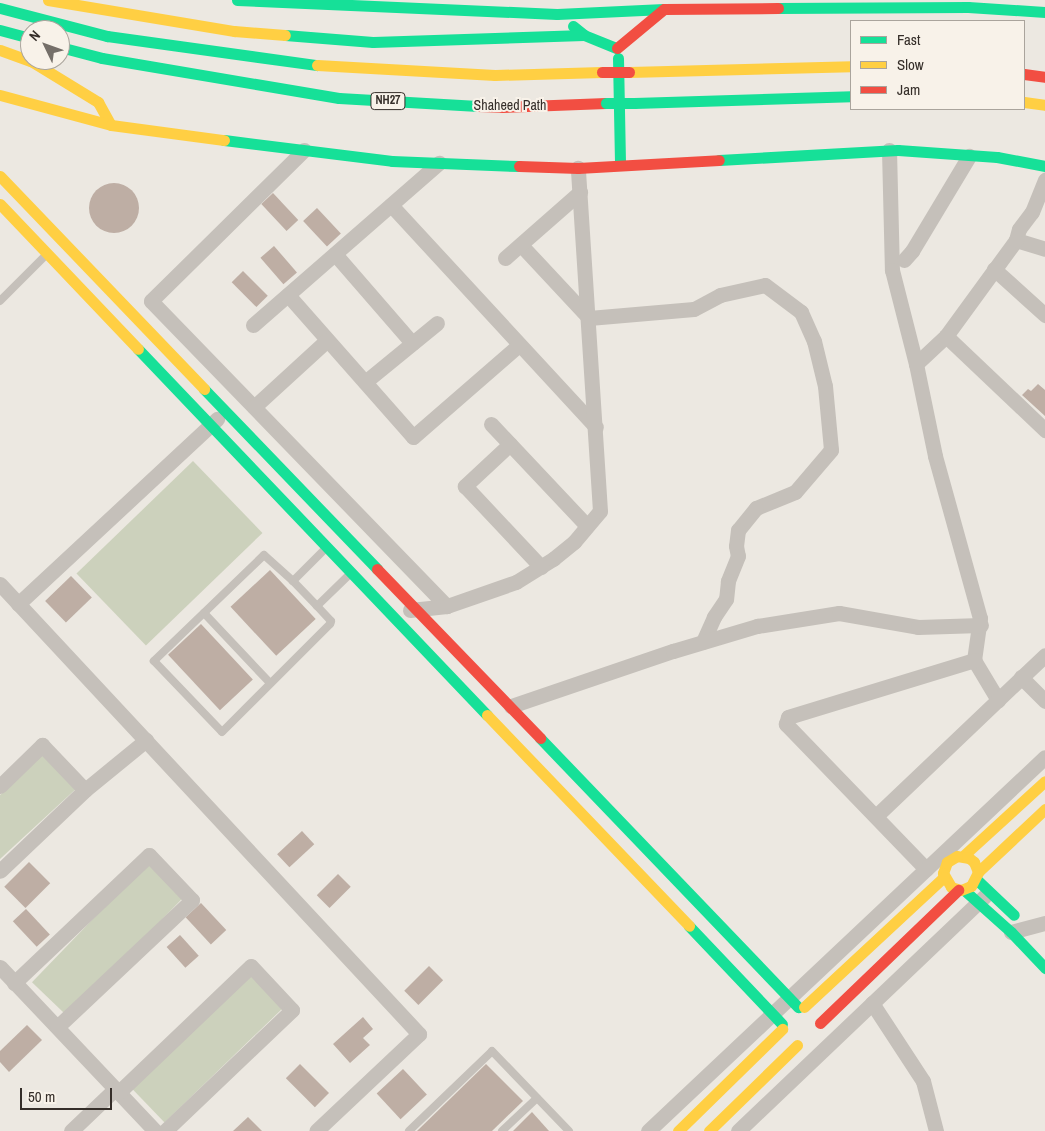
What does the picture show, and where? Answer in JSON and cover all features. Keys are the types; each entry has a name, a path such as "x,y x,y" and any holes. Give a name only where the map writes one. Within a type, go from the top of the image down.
{"main road":[{"path":"48,0 80,3 234,31 373,42 513,25 557,14 606,6 664,9 725,4 968,7 1045,12"},
{"path":"237,0 294,2 513,25 584,35 617,48"},
{"name":"NH27","path":"0,8 107,36 336,68 495,75 850,66"},
{"path":"617,48 664,9"},
{"path":"557,14 584,35"},
{"path":"0,30 20,35"},
{"path":"617,48 620,165"},
{"name":"Shaheed Path","path":"70,49 102,58 339,98 502,107 850,96"},
{"path":"0,50 31,62 66,81 98,102 111,125"},
{"path":"1025,74 1045,77"},
{"path":"0,94 111,125 392,161 578,168 889,150 997,157 1045,166"},
{"path":"1025,102 1045,106"},
{"path":"0,176 797,1004 815,1012 820,1023"},
{"path":"0,204 778,1022 788,1040 802,1044 709,1131"},
{"path":"465,692 482,676"},
{"path":"963,856 1045,781"},
{"path":"817,1036 820,1023 961,890 971,886 977,875 1045,809"},
{"path":"985,897 947,884 944,877 944,867 947,862 957,856 963,856 974,862 985,897 1018,930 1045,968"},
{"path":"797,1004 944,877"},
{"path":"1018,930 1038,941"},
{"path":"678,1131 778,1022"}],"street":[{"path":"546,0 557,14"},
{"path":"121,330 304,150"},
{"path":"889,150 892,270 916,364 935,456 962,549 981,626 974,660 998,700"},
{"path":"904,260 912,251 969,156"},
{"path":"254,325 439,162"},
{"path":"388,611 447,606 516,582 541,567 574,542 600,510 578,168"},
{"path":"916,364 946,336 1016,240 1019,229 1032,212 1045,180"},
{"path":"505,258 580,192"},
{"path":"391,205 596,427"},
{"path":"1016,240 1045,249"},
{"path":"520,245 589,318"},
{"path":"335,254 412,343"},
{"path":"994,269 1045,315"},
{"path":"589,318 694,308 720,295 765,285 801,312 814,341 825,386 831,450 795,492 756,508 738,530 736,546 738,556 728,581 726,599 714,617 703,642"},
{"path":"288,295 413,437 520,344"},
{"path":"150,300 447,606"},
{"path":"365,382 437,323"},
{"path":"946,336 1045,430"},
{"path":"254,407 327,340"},
{"path":"18,604 226,410"},
{"path":"491,424 587,526"},
{"path":"510,444 465,486 541,567"},
{"path":"0,584 419,1034 316,1131"},
{"path":"511,706 757,626 839,613 918,627 981,626"},
{"path":"876,816 1045,655"},
{"path":"926,870 786,724 788,717 974,660"},
{"path":"1021,677 1045,701"},
{"path":"0,871 85,790 146,740"},
{"path":"0,786 42,745 85,790"},
{"path":"648,1131 778,1022 926,870 1045,757"},
{"path":"14,982 149,855 180,887 192,900 57,1027"},
{"path":"738,1131 985,897"},
{"path":"1018,930 1045,923"},
{"path":"71,1131 117,1091 251,966 292,1010 165,1131"},
{"path":"0,967 155,1131"},
{"path":"872,1004 923,1081 936,1131"}],"lane":[{"path":"0,301 48,253"},
{"path":"293,582 327,547"},
{"path":"264,555 293,582 331,621 330,624 220,732 154,661 264,555"},
{"path":"317,606 351,572"},
{"path":"204,613 270,682"},
{"path":"408,1131 492,1051 568,1131"},
{"path":"502,1131 537,1098"}],"green space":[{"path":"193,461 262,533 146,645 76,574"},
{"path":"44,753 78,787 0,859 0,795"},
{"path":"148,862 184,897 68,1017 32,982"},
{"path":"252,974 284,1007 165,1122 133,1089"}],"building":[{"path":"109,183 119,183 132,190 139,203 139,213 132,226 119,233 109,233 100,229 93,222 89,213 89,203 93,194 100,187"},
{"path":"273,193 298,220 287,231 261,204"},
{"path":"317,208 341,234 327,247 303,221"},
{"path":"274,246 297,272 283,284 260,258"},
{"path":"243,271 268,296 256,307 232,282"},
{"path":"1038,384 1045,390 1045,416 1022,395 1028,389 1031,391"},
{"path":"270,570 316,619 276,656 231,607"},
{"path":"71,576 92,598 66,623 45,601"},
{"path":"201,624 253,680 220,710 168,655"},
{"path":"302,831 314,844 289,867 277,854"},
{"path":"29,862 50,883 25,908 4,887"},
{"path":"338,874 351,887 330,908 317,895"},
{"path":"201,903 226,930 211,944 186,917"},
{"path":"26,909 50,935 37,947 13,921"},
{"path":"180,935 199,956 185,968 167,947"},
{"path":"429,966 443,980 418,1005 404,991"},
{"path":"363,1017 373,1029 363,1038 370,1045 350,1063 333,1044"},
{"path":"27,1025 42,1040 9,1072 0,1062 0,1051"},
{"path":"300,1064 329,1093 315,1107 286,1078"},
{"path":"486,1064 523,1101 492,1131 417,1131"},
{"path":"403,1069 427,1095 401,1119 377,1094"},
{"path":"532,1112 549,1131 513,1131"},
{"path":"248,1117 262,1131 233,1131"}],"traffic: fast":[{"path":"237,0 557,14 664,9"},
{"path":"778,8 968,7 1045,12"},
{"path":"0,8 107,36 317,65"},
{"path":"573,26 584,35 617,48"},
{"path":"0,30 20,35"},
{"path":"285,35 373,42 584,35"},
{"path":"70,50 102,58 339,98 478,106"},
{"path":"618,58 620,165"},
{"path":"634,103 850,96"},
{"path":"606,103 634,103"},
{"path":"224,140 392,161 519,166"},
{"path":"719,160 898,150 997,157 1045,166"},
{"path":"138,349 487,715"},
{"path":"204,389 377,569"},
{"path":"540,738 798,1007"},
{"path":"976,879 1014,915"},
{"path":"964,890 1011,932 1045,968"},
{"path":"689,926 782,1024"}],"traffic: slow":[{"path":"48,0 234,31 285,35"},
{"path":"0,50 31,61 98,102 111,125"},
{"path":"317,65 495,75 602,72"},
{"path":"629,72 850,66"},
{"path":"0,95 111,125 224,140"},
{"path":"1025,102 1045,105"},
{"path":"0,176 204,389"},
{"path":"0,204 138,349"},
{"path":"487,715 689,926"},
{"path":"963,856 1045,781"},
{"path":"978,872 974,862 969,858 957,856 947,862 943,873 951,887 961,890 971,886 978,872 1045,809"},
{"path":"804,1007 944,877"},
{"path":"678,1131 782,1029"},
{"path":"709,1131 797,1045"}],"traffic: jam":[{"path":"617,48 664,9 778,8"},
{"path":"602,72 629,72"},
{"path":"1025,74 1045,77"},
{"path":"478,106 502,107 606,103"},
{"path":"519,166 578,168 719,160"},
{"path":"377,569 540,738"},
{"path":"820,1023 958,890"}]}
